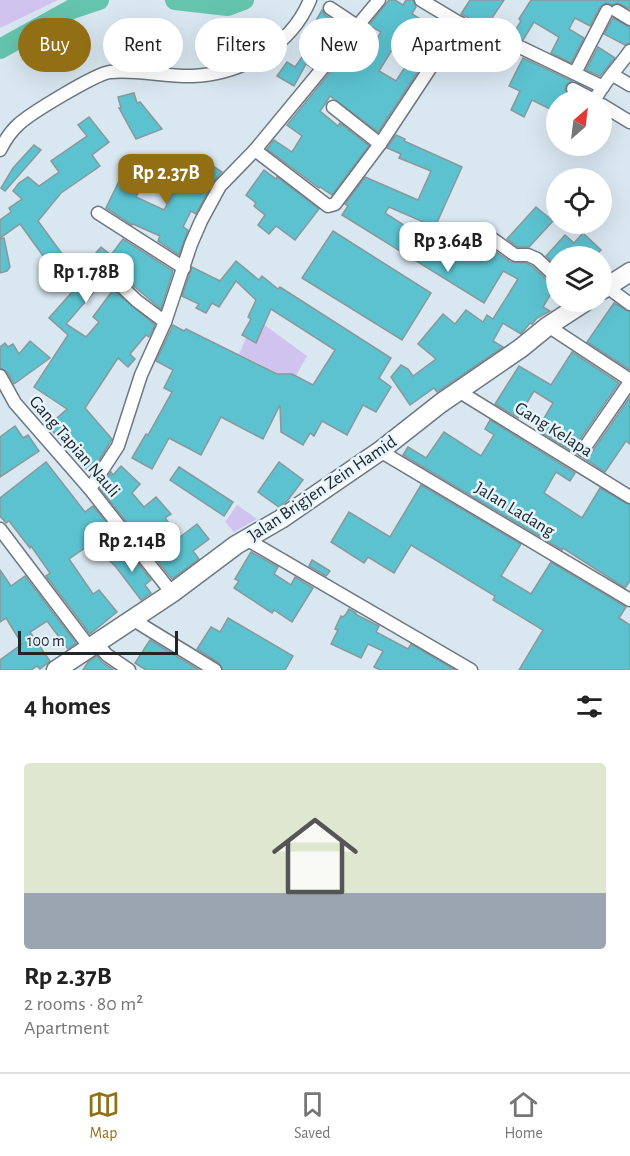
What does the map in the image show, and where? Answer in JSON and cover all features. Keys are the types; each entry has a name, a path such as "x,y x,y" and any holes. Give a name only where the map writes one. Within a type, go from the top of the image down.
{"main road":[{"path":"612,283 630,272"},
{"name":"Jalan Brigjen Zein Hamid","path":"56,670 172,593 246,539 281,519 380,451 568,312"}],"street":[{"path":"0,150 10,133 25,118 99,75 115,72 193,76 216,73 252,60 273,48 289,34 310,0"},
{"path":"364,18 379,0"},
{"path":"421,0 452,18"},
{"path":"330,8 345,18"},
{"path":"575,73 612,11 630,19"},
{"path":"522,48 603,87"},
{"path":"601,90 630,51"},
{"path":"90,489 118,446 141,375 165,321 201,221 220,186 255,150 319,72"},
{"path":"255,150 328,206 335,204 380,144 428,72"},
{"path":"613,75 630,85"},
{"path":"333,107 380,144"},
{"path":"612,111 630,122"},
{"path":"98,213 184,268"},
{"path":"490,237 515,255 537,258 546,267"},
{"path":"104,269 137,302 165,321"},
{"path":"612,293 630,304"},
{"path":"548,326 630,381 583,450"},
{"name":"Gang Tapian Nauli","path":"0,376 15,403 90,489 172,593"},
{"name":"Gang Kelapa","path":"460,392 630,497"},
{"name":"Jalan Ladang","path":"380,451 630,600"},
{"path":"0,529 93,645 129,670"},
{"path":"246,539 471,670"},
{"path":"132,619 215,670"}],"shaded area":[{"path":"0,0 58,0 18,18 0,28"},
{"path":"255,318 307,356 293,381 239,354"},
{"path":"237,505 257,519 234,532 225,522"}],"building":[{"path":"389,0 395,0 403,5 406,0 413,0 416,7 412,14 419,18 391,18 391,51 379,71 379,35 381,32 379,31 379,18 375,18"},
{"path":"470,0 504,0 492,18 469,18 461,14"},
{"path":"531,0 630,0 630,9 618,3 612,5 606,3 600,7 590,26 575,18 569,29 584,38 571,63 551,53 559,37 534,22 522,40 522,18 520,18"},
{"path":"322,10 330,18 317,18"},
{"path":"613,18 630,27 630,43 625,45 604,34"},
{"path":"598,47 615,58 600,76 586,70"},
{"path":"523,58 572,81 566,85 565,90 546,90 546,107 532,100 524,117 511,110 520,91 509,86 516,72 522,72"},
{"path":"299,61 299,72 302,72 294,86 277,76 280,72 287,72 287,62 295,67"},
{"path":"379,71 396,81 402,72 418,72 378,132 330,96 320,111 338,126 340,123 369,146 332,195 267,149 274,140 292,152 302,136 287,125 330,72"},
{"path":"134,93 137,103 140,102 162,129 136,139 119,108 121,108 118,97"},
{"path":"89,117 109,142 92,155 100,166 61,193 38,221 68,262 80,272 101,247 111,255 123,239 173,271 161,309 123,277 126,273 117,265 114,268 105,261 100,261 95,268 97,275 91,282 98,287 66,324 86,337 99,322 93,317 113,290 155,325 149,337 146,335 130,354 135,359 128,367 118,358 85,408 112,439 97,464 88,471 48,426 67,409 34,387 68,335 49,318 73,291 59,278 20,224 0,238 0,220 11,212 9,208 22,199 13,191 19,183 28,177 39,186 59,172 51,161 87,136 78,125"},
{"path":"396,135 405,139 404,141 462,167 435,227 389,207 385,213 455,258 466,240 459,236 465,226 482,236 485,244 510,262 526,263 546,279 546,302 543,307 548,312 537,318 532,324 530,323 521,334 503,323 493,341 503,347 437,392 434,388 410,405 391,377 401,365 413,376 436,359 418,344 443,314 455,324 466,310 483,322 487,315 493,319 518,279 503,271 484,303 342,215 348,206 345,204 365,177 418,200 431,171 399,158 401,154 387,148"},
{"path":"34,145 41,150 5,191 1,188 13,168"},
{"path":"199,157 222,172 213,182 196,214 191,211 183,227 188,230 179,255 158,241 160,236 132,225 106,208 121,177 141,186 136,197 164,210 180,179 183,181"},
{"path":"264,170 276,179 277,177 319,209 295,240 276,226 269,234 258,225 265,215 246,195"},
{"path":"536,207 546,215 546,229 529,247 518,247 507,239"},
{"path":"333,231 431,293 402,340 302,278"},
{"path":"584,234 597,246 555,246 565,235 574,243"},
{"path":"4,238 10,267 7,271 0,273 0,239"},
{"path":"236,261 259,280 262,276 278,289 280,287 391,358 379,378 391,387 376,412 363,405 347,435 322,421 314,436 310,433 303,445 281,432 280,405 263,439 221,417 201,455 169,438 152,469 132,458 172,392 164,388 173,370 156,361 173,325 184,331 186,329 277,374 292,374 313,385 335,350 271,309 256,343 242,335 251,319 248,317 256,300 236,281 219,307 212,303 206,313 196,308 199,304 182,296 192,267 220,281"},
{"path":"614,303 630,312 630,370 587,342 608,312 612,312"},
{"path":"30,341 50,358 14,384 7,372 0,368 0,347 5,343 8,347 13,344 19,354"},
{"path":"572,352 619,383 576,445 576,454 537,430 553,403 534,391 518,418 495,404 519,366 551,385"},
{"path":"630,397 630,444 626,441 605,472 583,458 590,455"},
{"path":"490,420 575,473 570,481 556,472 544,493 582,518 600,488 630,505 630,581 625,588 563,548 562,550 403,455 408,447 426,458 444,432 481,456 494,435 485,429"},
{"path":"15,426 23,438 28,435 39,451 0,477 0,437"},
{"path":"46,462 85,512 93,506 113,531 94,547 91,544 69,559 93,594 99,590 117,612 90,634 46,576 50,573 31,546 30,548 9,521 6,523 0,516 0,498"},
{"path":"279,462 303,480 288,500 279,507 258,492"},
{"path":"121,466 140,484 132,493 144,507 156,497 171,514 165,518 180,537 197,524 209,539 193,551 199,559 172,579 100,489 111,472 113,475"},
{"path":"179,467 233,502 224,516 170,480"},
{"path":"421,485 521,544 501,576 531,594 551,562 626,607 619,618 630,625 630,670 519,670 543,630 493,600 495,596 411,545 394,573 368,557 364,563 331,542 349,512 390,537"},
{"path":"126,548 151,580 145,585 151,593 141,600 110,561"},
{"path":"251,552 278,567 274,574 291,585 295,577 313,588 292,622 274,610 272,613 234,588 239,581 235,579"},
{"path":"312,560 330,571 326,576 309,566"},
{"path":"0,570 11,586 25,576 76,643 68,649 47,621 30,632 50,661 40,669 37,666 31,670 0,670 0,660 22,644 6,618 0,622"},
{"path":"349,609 379,626 376,632 408,649 411,644 455,670 380,670 374,667 383,651 368,644 361,658 331,644 338,630 335,629 341,616 343,617"},
{"path":"228,618 293,656 285,670 223,670 219,663 197,649 211,627 220,632"},
{"path":"150,640 199,670 146,670 135,663"},
{"path":"97,656 114,670 83,670 88,662"}],"waterway":[{"path":"0,49 72,9 99,0"},
{"path":"175,0 228,6 244,0"}]}
